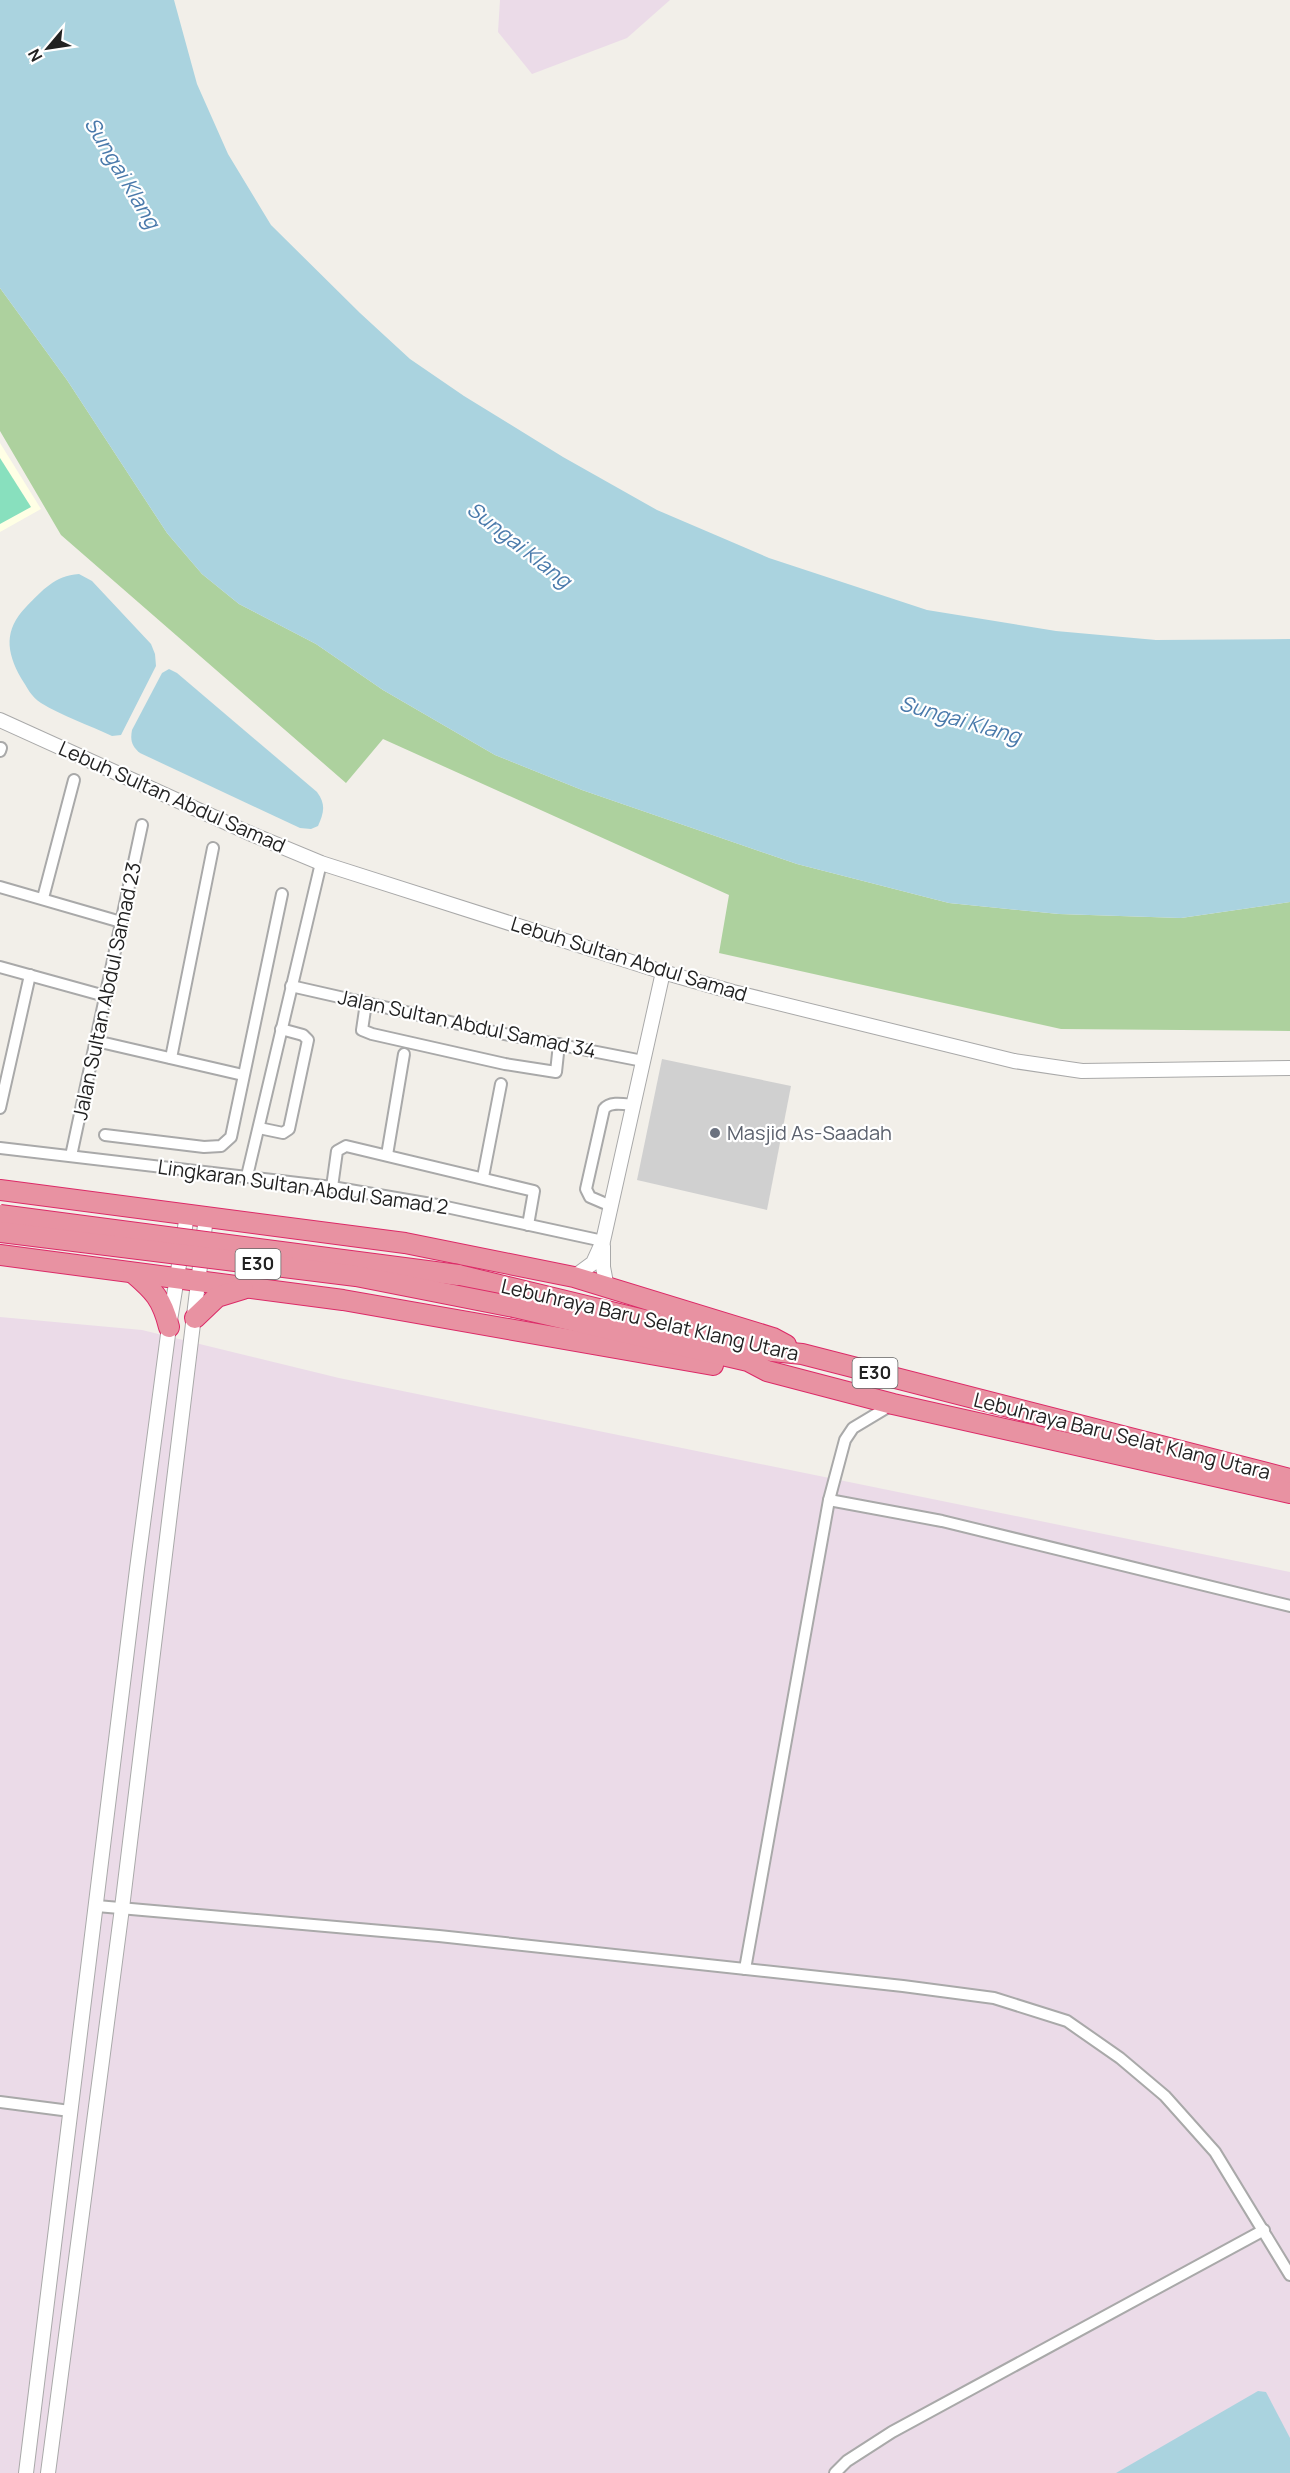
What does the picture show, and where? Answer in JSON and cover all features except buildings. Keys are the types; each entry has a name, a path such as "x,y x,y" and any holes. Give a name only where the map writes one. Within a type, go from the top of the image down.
{"highway":[{"path":"0,1190 405,1243 574,1277 773,1338 802,1354"},
{"name":"Lebuhraya Baru Selat Klang Utara","path":"0,1215 459,1275 772,1351 802,1354 1290,1479"},
{"name":"Lebuhraya Baru Selat Klang Utara","path":"0,1232 356,1276 514,1307 748,1361 767,1371 893,1404 1290,1493"},
{"path":"0,1254 343,1300 746,1371 767,1371"},
{"path":"133,1273 158,1296 169,1327"},
{"path":"195,1318 217,1297 252,1288"}],"street":[{"name":"Lebuh Sultan Abdul Samad","path":"0,720 249,833 321,863 663,972 938,1044 1014,1061 1082,1071 1290,1068"},
{"path":"43,898 74,780"},
{"name":"Jalan Sultan Abdul Samad 23","path":"71,1156 142,825"},
{"path":"171,1058 213,848"},
{"path":"247,1176 321,863"},
{"path":"0,887 121,922"},
{"path":"105,1135 204,1147 221,1146 231,1137 282,894"},
{"path":"0,967 105,996"},
{"path":"607,1288 603,1267 603,1241 663,972"},
{"path":"0,1108 30,975"},
{"name":"Jalan Sultan Abdul Samad 34","path":"291,986 643,1061"},
{"path":"366,1003 362,1029 372,1034 505,1064 556,1072 559,1044"},
{"path":"259,1128 283,1133 289,1130 308,1040 303,1035 281,1029"},
{"path":"96,1041 243,1075"},
{"path":"387,1155 404,1054"},
{"path":"483,1177 501,1083"},
{"path":"610,1206 590,1197 586,1189 604,1109 607,1105 612,1104 633,1105"},
{"path":"332,1187 337,1151 346,1146 534,1191 528,1226"},
{"name":"Lingkaran Sultan Abdul Samad 2","path":"0,1148 332,1187 437,1205 603,1241"},
{"path":"26,2473 169,1327 177,1278 197,1216"},
{"path":"48,2473 122,1908 146,1698 200,1280 197,1216"},
{"path":"574,1277 593,1263 603,1241"},
{"path":"745,1969 829,1500 845,1440 853,1428 893,1404"},
{"path":"829,1500 942,1521 1290,1606"},
{"path":"123,1695 146,1698"},
{"path":"97,1906 439,1936 994,1998 1067,2021 1120,2058 1165,2096 1215,2152 1290,2275"},
{"path":"0,2102 70,2111"},
{"path":"836,2473 847,2461 892,2432 1264,2230"},
{"path":"34,2415 56,2417"}],"shaded area":[{"path":"500,0 670,0 627,38 532,74 498,32"},
{"path":"0,443 41,509 0,532"},
{"name":"Masjid As-Saadah","path":"662,1059 791,1086 767,1210 637,1180"},
{"path":"0,1317 142,1330 339,1378 1290,1572 1290,2473 0,2473"}],"green space":[{"path":"0,288 67,380 167,533 202,574 239,604 316,644 383,690 495,755 582,790 797,864 949,903 1059,914 1181,918 1290,902 1290,1031 1061,1029 719,953 729,895 383,739 346,783 61,535 0,431"},
{"path":"0,458 31,507 0,524"}],"water":[{"name":"Sungai Klang","path":"0,0 174,0 197,84 228,154 271,225 410,359 464,396 563,457 657,510 769,558 927,610 1056,631 1156,640 1290,639 1290,902 1181,918 1059,914 949,903 797,864 582,790 495,755 383,690 316,644 239,604 202,574 167,533 67,380 0,288"},
{"path":"79,574 92,581 151,644 155,654 156,666 121,735 112,736 38,701 29,692 12,659 11,632 26,607 56,581"},
{"path":"169,669 177,673 317,792 323,809 318,826 311,829 300,828 140,753 133,746 132,730 162,673"},
{"path":"1258,2391 1266,2392 1290,2438 1290,2473 1116,2473"}],"place":[{"name":"Masjid As-Saadah","path":"715,1133"}]}
